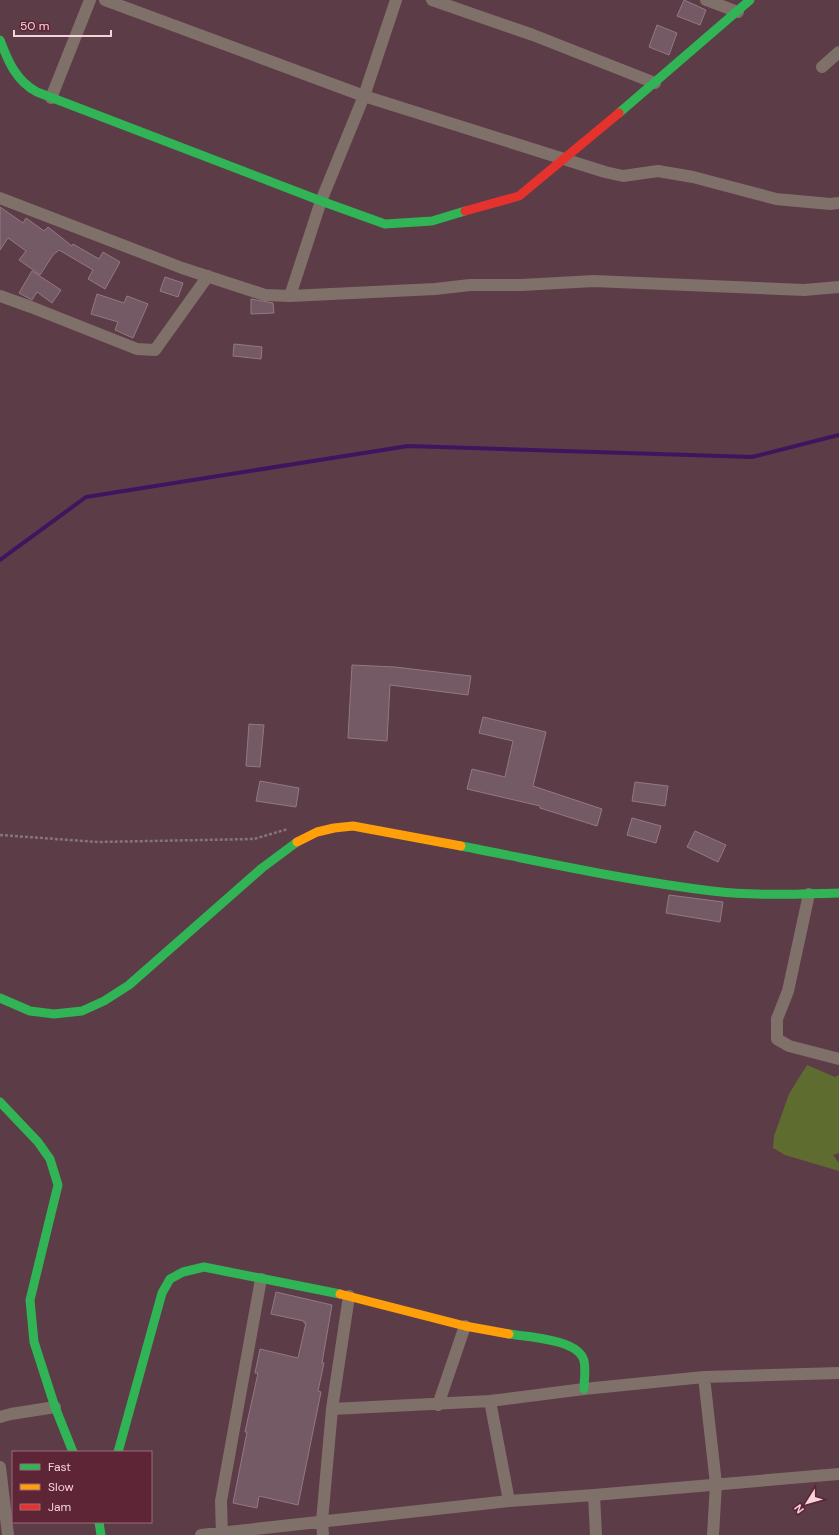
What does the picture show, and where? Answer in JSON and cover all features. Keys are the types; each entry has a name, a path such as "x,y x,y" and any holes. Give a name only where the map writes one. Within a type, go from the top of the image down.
{"street":[{"path":"51,98 90,0"},
{"path":"105,0 364,96 623,176 658,172 693,177 776,199 830,204 839,203"},
{"path":"290,296 321,201 364,96 396,0"},
{"path":"432,0 533,36 655,83"},
{"path":"706,0 738,12"},
{"path":"0,40 7,58 15,72 28,87 51,98 385,224 432,221 519,196 655,83 750,0"},
{"path":"822,67 839,52"},
{"path":"0,198 132,249 265,295 290,296 435,289 470,285 521,285 594,281 804,290 839,287"},
{"path":"0,296 137,349 155,350 208,276"},
{"path":"0,998 30,1011 54,1014 82,1011 104,1001 129,985 268,864 292,845 317,832 334,828 353,826 661,884 706,890 757,894 839,893"},
{"path":"809,894 788,991 776,1019 777,1039 789,1046 839,1059"},
{"path":"0,1102 38,1142 50,1159 58,1185 30,1300 34,1342 55,1407 73,1451"},
{"path":"118,1451 162,1293 170,1279 183,1272 204,1268 349,1296 465,1326 563,1344 576,1348 584,1360 584,1389"},
{"path":"222,1534 221,1501 261,1279"},
{"path":"322,1535 332,1409 349,1296"},
{"path":"438,1405 465,1326"},
{"path":"332,1409 438,1405 490,1401 584,1389 704,1377 839,1372"},
{"path":"704,1377 716,1484 713,1535"},
{"path":"490,1401 509,1501"},
{"path":"0,1417 55,1407"},
{"path":"0,1467 8,1535"},
{"path":"201,1535 222,1534 322,1521 509,1501 839,1474"},
{"path":"594,1495 596,1535"},
{"path":"99,1523 100,1535"}],"path":[{"path":"0,835 98,842 254,838 289,829"}],"green space":[{"path":"807,1065 835,1077 839,1075 839,1153 833,1155 839,1163 839,1171 785,1155 773,1148 774,1136 789,1094"}],"building":[{"path":"684,0 706,10 700,25 677,16"},
{"path":"657,25 677,33 669,55 649,47"},
{"path":"0,207 23,223 26,218 44,231 48,227 72,246 73,244 99,259 103,252 120,262 105,289 88,279 93,270 59,250 53,255 40,275 19,260 26,251 8,238 0,250"},
{"path":"32,271 61,290 52,303 37,292 32,300 19,293"},
{"path":"165,277 183,283 178,297 160,291"},
{"path":"97,294 124,303 127,296 148,304 133,338 115,330 118,322 91,314"},
{"path":"251,299 273,303 274,313 251,314"},
{"path":"234,344 262,347 261,359 233,356"},
{"path":"352,665 395,667 471,676 468,695 390,685 387,741 348,738"},
{"path":"483,717 546,732 533,786 602,809 597,826 540,808 540,806 467,789 472,769 505,777 513,741 479,733"},
{"path":"249,724 264,725 260,767 246,766"},
{"path":"260,781 299,788 296,807 256,801"},
{"path":"635,782 668,786 665,806 632,801"},
{"path":"632,818 661,826 656,843 627,835"},
{"path":"695,831 726,845 718,862 687,847"},
{"path":"669,895 723,902 720,922 666,913"},
{"path":"276,1292 332,1305 322,1363 324,1363 318,1391 321,1392 298,1505 259,1496 257,1508 233,1503 247,1432 245,1432 258,1373 255,1373 260,1349 298,1358 306,1323 304,1323 304,1321 271,1314"}],"waterway":[{"path":"0,560 86,497 408,446 752,457 839,435"}],"traffic: fast":[{"path":"619,113 750,0"},
{"path":"0,40 6,55 18,76 23,82 37,92 321,201 385,224 432,221 465,211"},
{"path":"0,998 30,1011 54,1014 82,1011 104,1001 129,985 262,868 297,842"},
{"path":"461,846 618,877 728,893 839,893"},
{"path":"0,1102 38,1142 50,1159 58,1185 30,1300 34,1342 55,1407 73,1451"},
{"path":"118,1451 162,1293 170,1279 183,1272 204,1267 340,1294"},
{"path":"509,1334 552,1340 573,1348 580,1354 584,1361 584,1389"},
{"path":"99,1523 101,1535"}],"traffic: slow":[{"path":"297,842 317,832 353,826 461,846"},
{"path":"340,1294 465,1326 509,1334"}],"traffic: jam":[{"path":"465,211 519,196 619,113"}]}
